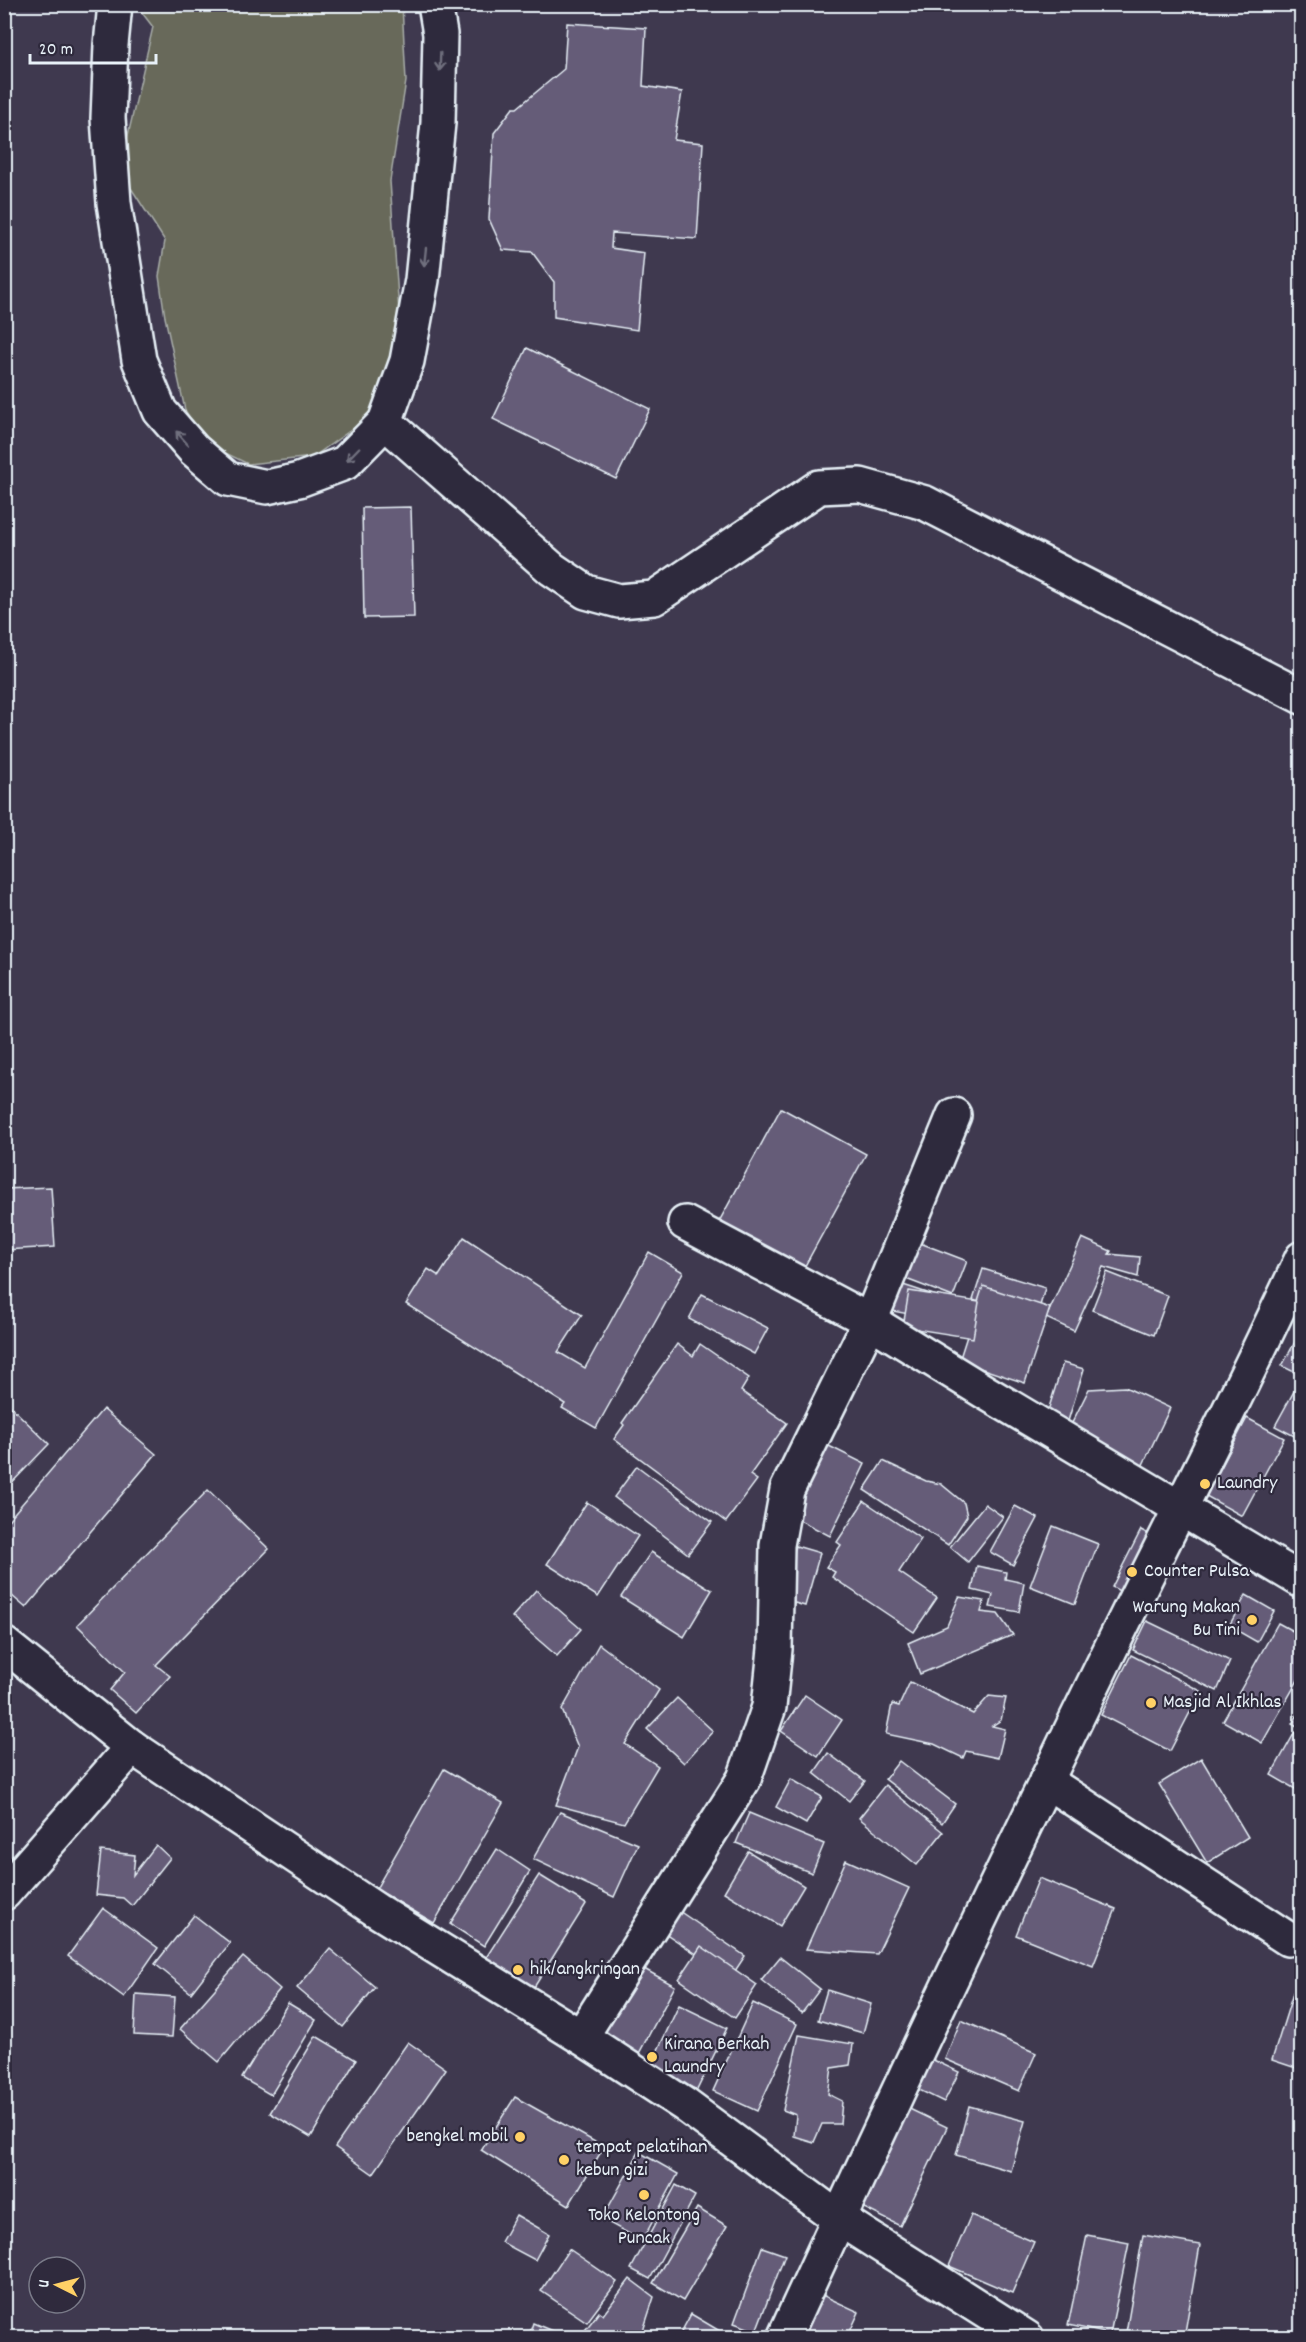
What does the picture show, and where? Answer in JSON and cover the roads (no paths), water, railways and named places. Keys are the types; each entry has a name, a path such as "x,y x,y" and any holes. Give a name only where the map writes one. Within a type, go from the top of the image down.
{"street":[{"path":"115,4 108,118 114,203 139,360 160,411 194,450 228,478 267,487 299,480 345,463 385,422 407,361 422,280 438,123 440,34 435,4"},
{"path":"385,422 552,568 586,592 619,601 654,598 819,487 860,485 926,503 1302,697"},
{"path":"581,2037 744,1779 769,1707 775,1649 777,1545 787,1490 870,1321 954,1115"},
{"path":"684,1223 870,1321 1302,1581"},
{"path":"784,2337 838,2218 1046,1781 1179,1508 1255,1360 1302,1257"},
{"path":"4,1644 132,1747 376,1910 581,2037 685,2105 838,2218 1027,2337"},
{"path":"4,1893 132,1747"},
{"path":"1046,1781 1288,1939"}],"place":[{"name":"Laundry","path":"1205,1484"},
{"name":"Counter Pulsa","path":"1132,1572"},
{"name":"Warung Makan Bu Tini","path":"1252,1620"},
{"name":"Masjid Al Ikhlas","path":"1151,1703"},
{"name":"hik/angkringan","path":"518,1970"},
{"name":"Kirana Berkah Laundry","path":"652,2057"},
{"name":"bengkel mobil","path":"520,2137"},
{"name":"tempat pelatihan kebun gizi","path":"564,2160"},
{"name":"Toko Kelontong Puncak","path":"644,2195"}]}
